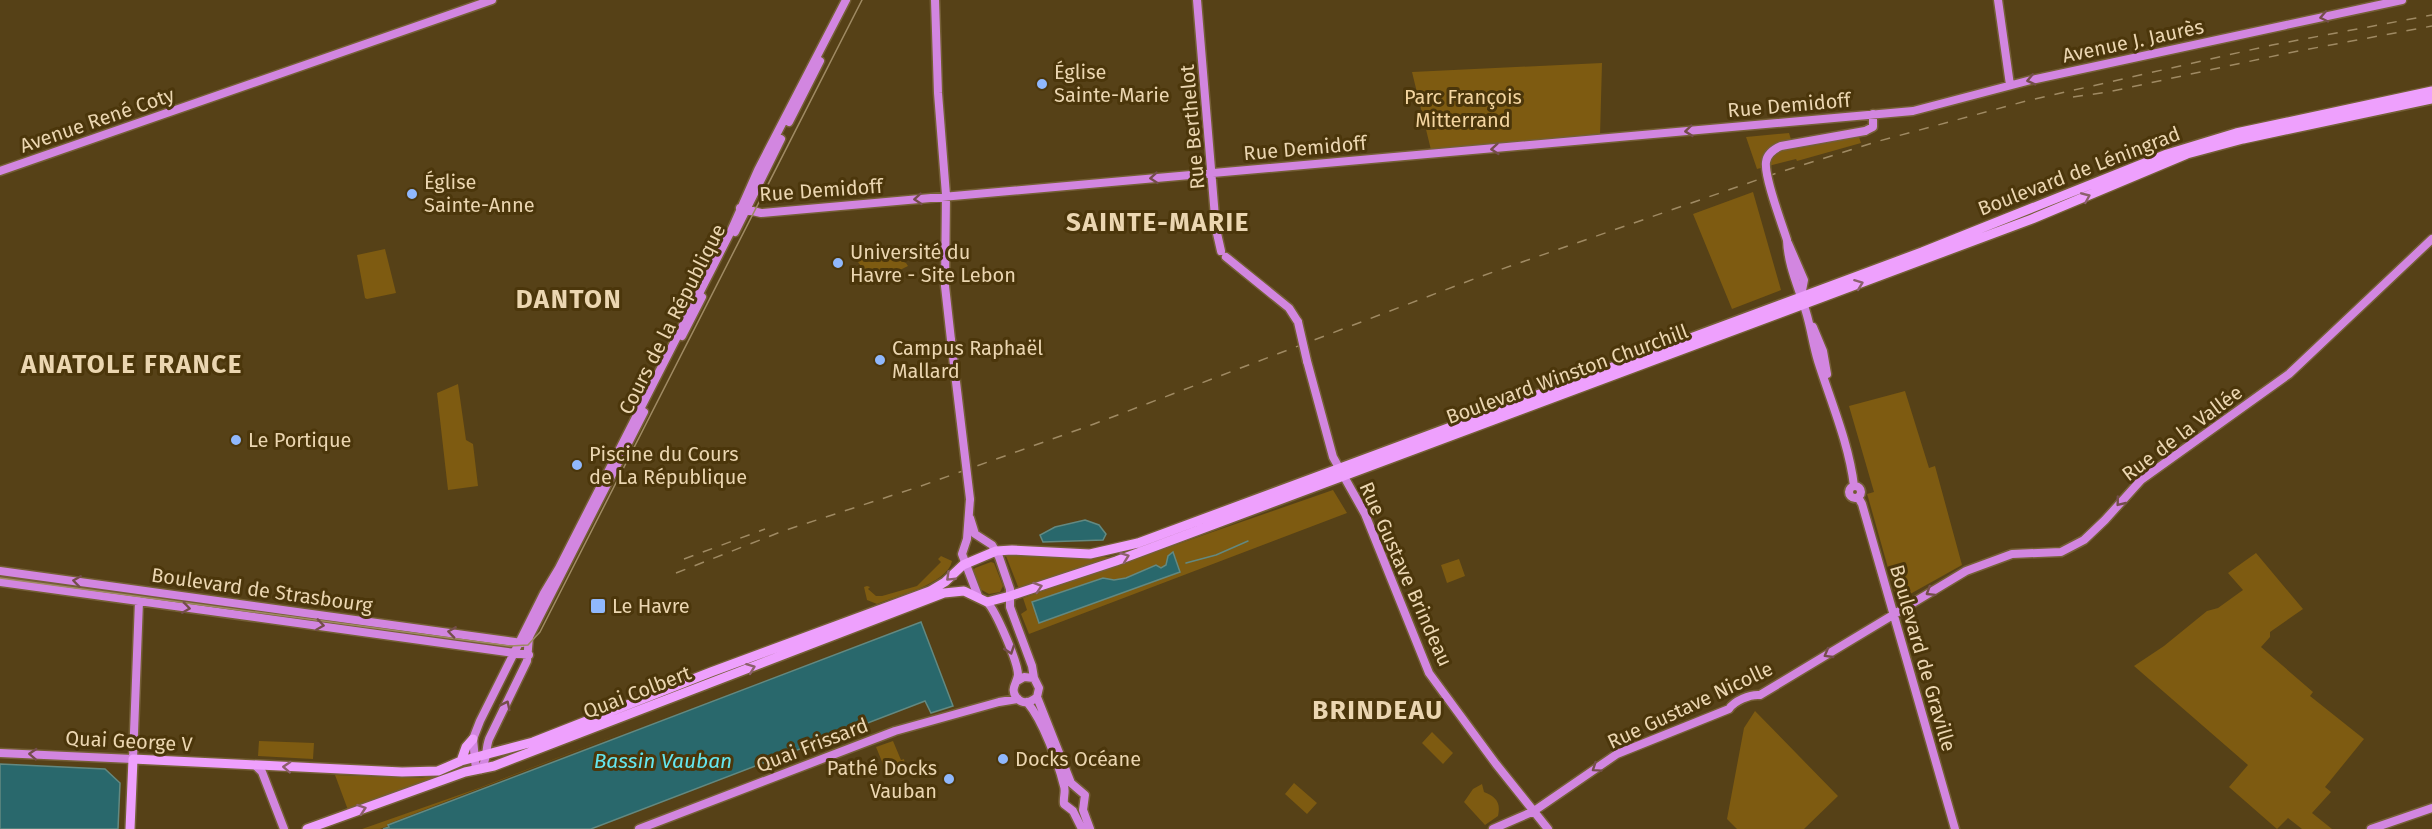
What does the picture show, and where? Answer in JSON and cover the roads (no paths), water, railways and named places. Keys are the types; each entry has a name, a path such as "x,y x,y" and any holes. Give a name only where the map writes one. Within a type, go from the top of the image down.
{"main road":[{"name":"Boulevard de Léningrad","path":"1803,301 2167,154 2236,133 2432,91"},
{"name":"Boulevard de Léningrad","path":"1749,316 1803,301 2032,219 2187,154 2243,139 2432,99"},
{"name":"Boulevard Winston Churchill","path":"930,591 945,582 965,564 994,548 1090,554 1118,548 1341,472 1803,301"},
{"name":"Boulevard Winston Churchill","path":"987,602 1098,567 1749,316"},
{"name":"Quai Colbert","path":"460,761 533,742 930,591"},
{"name":"Quai Colbert","path":"307,829 670,699 944,593 964,591 978,596"},
{"path":"978,596 987,602"},
{"path":"460,761 473,739"},
{"path":"130,829 133,759"},
{"name":"Quai George V","path":"133,759 423,772 438,771 460,761"}],"street":[{"name":"Avenue René Coty","path":"0,171 492,0"},
{"name":"Cours de la République","path":"743,209 792,102 846,0"},
{"name":"Cours de la République","path":"473,739 511,651 529,637 743,209 852,0"},
{"path":"935,0 946,197 947,275 945,286 965,444 970,518 963,551 965,564 978,596"},
{"name":"Rue Berthelot","path":"1197,0 1216,229 1224,254 1292,311 1298,322"},
{"path":"1998,0 2010,85"},
{"name":"Avenue J. Jaurès","path":"1873,117 1916,110 2010,85 2402,0"},
{"path":"1803,301 1804,280 1786,240 1766,170 1768,156 1781,146 1865,131 1873,127 1873,117 1916,115"},
{"name":"Rue Demidoff","path":"743,209 761,213 1873,117"},
{"name":"Rue de la Vallée","path":"1894,615 1976,566 2012,554 2054,553 2077,545 2099,527 2141,480 2289,374 2432,239"},
{"name":"Boulevard de Graville","path":"1803,301 1809,322 1814,328 1823,351 1828,387 1854,486 1860,490 1858,497 1862,504 1955,829"},
{"name":"Rue Gustave Brindeau","path":"1298,322 1330,451 1365,514 1429,673 1496,764 1548,829"},
{"path":"970,518 975,534 994,548 1010,589 1010,607 1039,688 1037,697 1071,783 1085,795 1084,813 1090,829"},
{"name":"Boulevard de Strasbourg","path":"0,571 524,643"},
{"name":"Boulevard de Strasbourg","path":"0,582 529,655"},
{"path":"133,759 139,601"},
{"path":"987,602 999,619 1017,671 1015,685 1018,699 1027,702 1033,709 1047,740 1065,793 1064,804 1073,811 1082,829"},
{"name":"Rue Gustave Nicolle","path":"1493,829 1534,811 1617,754 1729,709 1732,705 1753,694 1761,694 1894,615"},
{"name":"Cours de la République","path":"524,643 529,655"},
{"path":"473,739 474,758 479,769 486,762 489,739 529,655"},
{"path":"1015,685 1024,676 1034,678"},
{"name":"Quai Frissard","path":"999,702 1015,685"},
{"path":"655,694 670,699"},
{"path":"1027,702 1037,697"},
{"name":"Quai Frissard","path":"639,829 895,731 999,702 1018,699"},
{"path":"489,739 503,750"},
{"name":"Quai George V","path":"0,753 133,759"},
{"path":"256,766 262,772 284,829"},
{"path":"1065,793 1077,788"},
{"path":"1073,811 1080,809 1084,804"},
{"path":"2371,829 2432,808"}],"water":[{"path":"1085,520 1099,525 1106,534 1103,540 1043,542 1040,535 1055,527"},
{"path":"1173,552 1180,572 1039,623 1032,602 1103,578 1114,580 1126,578 1156,565 1161,568 1166,565 1168,556"},
{"name":"Bassin Vauban","path":"921,622 953,706 931,713 925,701 591,829 383,829 389,827 388,825"},
{"path":"0,764 105,769 120,783 118,829 0,829"}],"waterway":[{"path":"1186,563 1216,555 1248,541"}],"tram line":[{"path":"0,578 510,646 528,645 540,632 862,0"}],"railway":[{"path":"676,573 783,531 921,486 1094,424 1479,277 1780,172 1879,141 2026,101 2272,45 2432,15"},
{"path":"2073,97 2108,92 2288,53 2432,26"},
{"path":"684,559 765,529"}],"place":[{"name":"Église Sainte-Marie","path":"1042,84"},
{"name":"Église Sainte-Anne","path":"412,194"},
{"name":"Université du Havre - Site Lebon","path":"838,263"},
{"name":"Campus Raphaël Mallard","path":"880,360"},
{"name":"Le Portique","path":"236,440"},
{"name":"Piscine du Cours de La République","path":"577,465"},
{"name":"Le Havre","path":"598,606"},
{"name":"Docks Océane","path":"1003,759"},
{"name":"Pathé Docks Vauban","path":"949,779"}],"district":[{"name":"SAINTE-MARIE","path":"1158,222"},
{"name":"DANTON","path":"569,299"},
{"name":"ANATOLE FRANCE","path":"132,364"},
{"name":"BRINDEAU","path":"1378,710"}],"park label":[{"name":"Parc François Mitterrand","path":"1463,108"}]}
